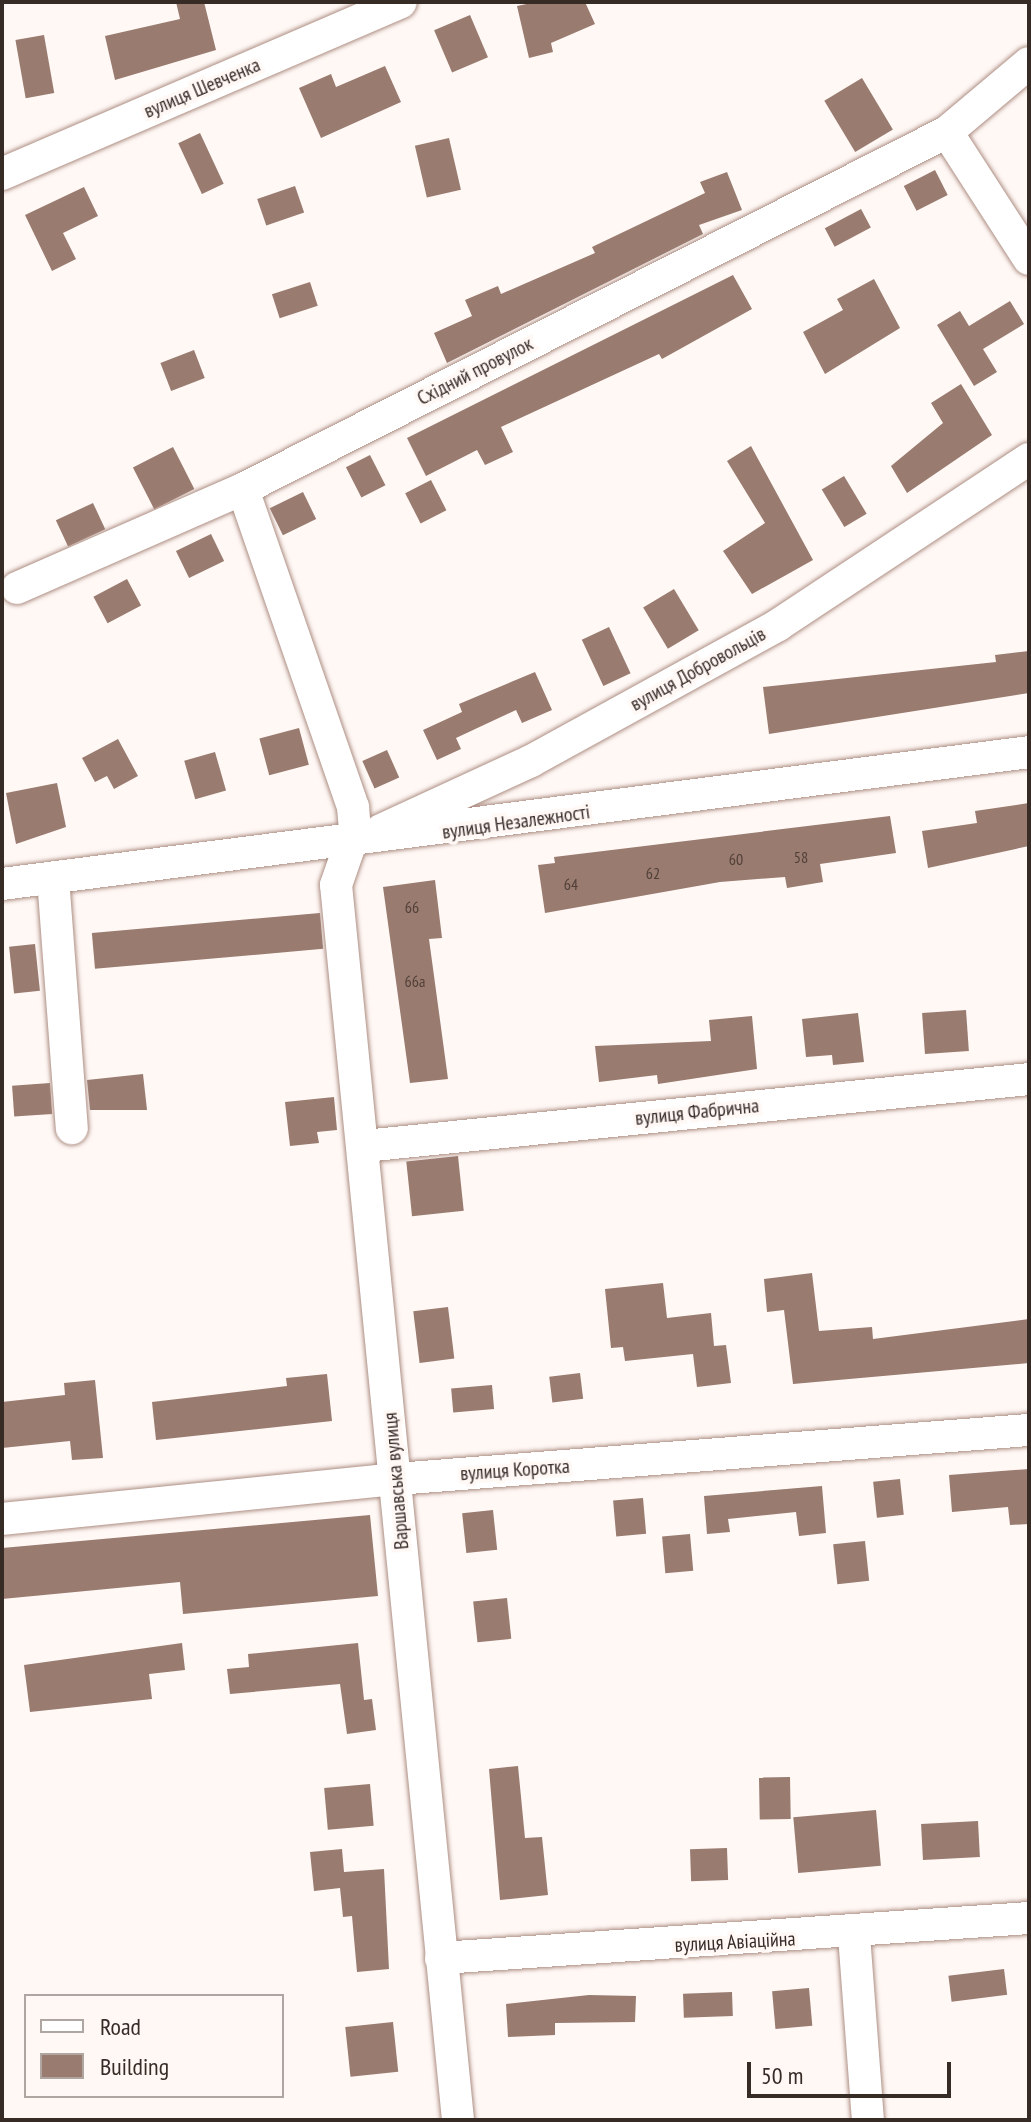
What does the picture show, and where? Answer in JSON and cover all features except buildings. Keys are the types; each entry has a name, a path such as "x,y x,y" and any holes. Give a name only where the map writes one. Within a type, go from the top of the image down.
{"street":[{"name":"вулиця Шевченка","path":"2,174 401,2"},
{"name":"Східний провулок","path":"17,588 243,489 947,132 1029,63"},
{"path":"947,132 1029,259"},
{"name":"вулиця Добровольців","path":"349,845 531,761 778,625 1029,459"},
{"path":"243,489 342,763 355,830 349,845"},
{"name":"вулиця Незалежності","path":"2,884 349,845 1029,752"},
{"name":"Варшавська вулиця","path":"349,845 336,885 458,2120"},
{"path":"53,878 72,1128"},
{"name":"вулиця Фабрична","path":"364,1146 1029,1079"},
{"name":"вулиця Коротка","path":"2,1519 396,1479 1029,1430"},
{"name":"вулиця Авіаційна","path":"441,1958 854,1935 1029,1918"},
{"path":"854,1935 868,2120"}]}
